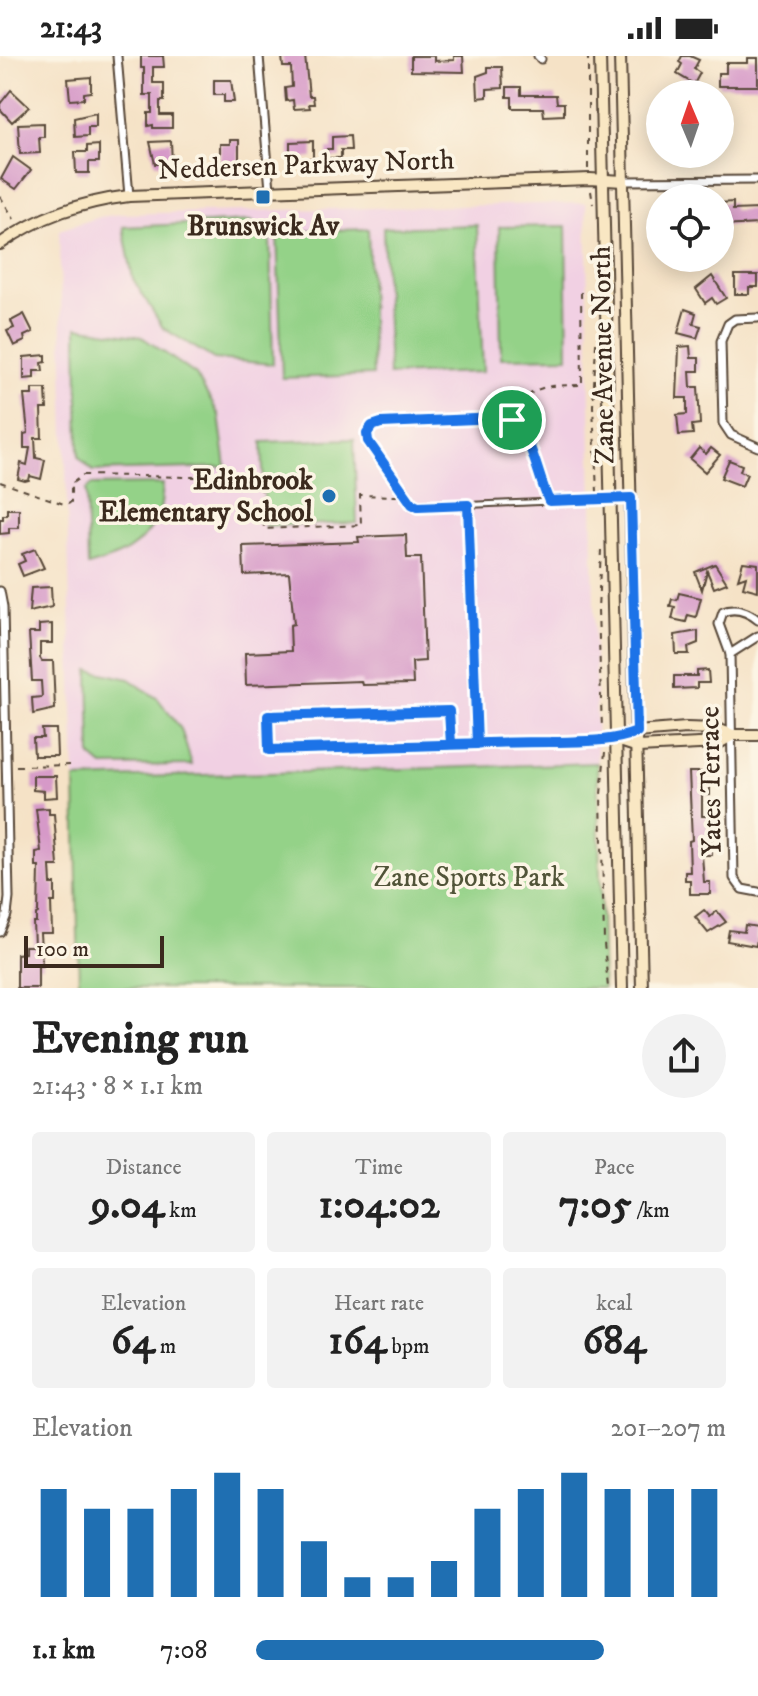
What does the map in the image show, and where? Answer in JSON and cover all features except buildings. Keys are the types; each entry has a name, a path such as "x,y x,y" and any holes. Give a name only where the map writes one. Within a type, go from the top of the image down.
{"main road":[{"name":"Zane Avenue North","path":"600,56 622,988"},
{"name":"Zane Avenue North","path":"620,56 642,988"},
{"name":"Neddersen Parkway North","path":"0,244 20,230 57,212 95,200 129,196 623,181"},
{"path":"617,740 637,732 686,728 717,729 733,735 758,735"},
{"path":"617,740 638,747 719,743 733,735"}],"street":[{"path":"117,56 129,196"},
{"path":"259,56 270,190"},
{"path":"623,181 758,180"},
{"path":"758,318 735,319 728,324 721,341 723,423 731,435 758,447"},
{"path":"0,591 6,766 4,833 9,907 0,932"},
{"name":"Yates Terrace","path":"758,620 736,610 723,612 719,624 730,654 734,878 742,889 758,892"},
{"path":"730,654 758,636"}],"lane":[{"path":"549,501 525,434 512,420 492,418 381,423 372,426 367,433 368,441 406,499 418,507 631,498"},
{"path":"468,505 477,744"},
{"path":"451,744 449,711 268,716 269,750 617,740"}],"path":[{"path":"587,163 588,56"},
{"path":"0,196 14,219"},
{"path":"592,197 593,206"},
{"path":"512,420 524,399 534,390 582,385 581,291"},
{"path":"596,338 593,406 597,488"},
{"path":"0,482 67,505 71,502 71,484 83,475 244,478 261,485 264,529 361,525 360,495 392,494 406,499"},
{"path":"602,544 598,609 602,729"},
{"path":"605,752 601,779 601,839 604,954 608,988"},
{"path":"6,766 74,765"}],"shaded area":[{"name":"Edinbrook Elementary School","path":"586,203 597,763 75,779 59,230 121,214"}],"green space":[{"path":"251,221 270,236 273,364 214,359 163,328 133,279 123,227"},
{"path":"477,225 483,372 389,375 383,228"},
{"path":"566,226 568,357 501,358 499,227"},
{"path":"368,229 373,375 282,378 277,232"},
{"path":"77,327 142,337 196,375 219,415 226,467 93,471 79,457"},
{"path":"354,439 357,523 265,526 262,442"},
{"path":"163,484 159,512 145,536 129,550 88,566 86,490 91,485"},
{"path":"89,670 129,679 158,699 181,729 192,765 103,766 91,756"},
{"name":"Zane Sports Park","path":"597,763 603,988 79,988 75,779"}],"place":[{"name":"Brunswick Av","path":"263,197"},
{"name":"Edinbrook Elementary School","path":"329,496"}],"route":[{"path":"512,420 381,423 372,426 367,433 368,441 412,504 418,507 468,505 477,744 269,750 268,716 449,711 451,744 477,744 617,740 637,732 631,498 549,501 525,434 512,420"}]}
